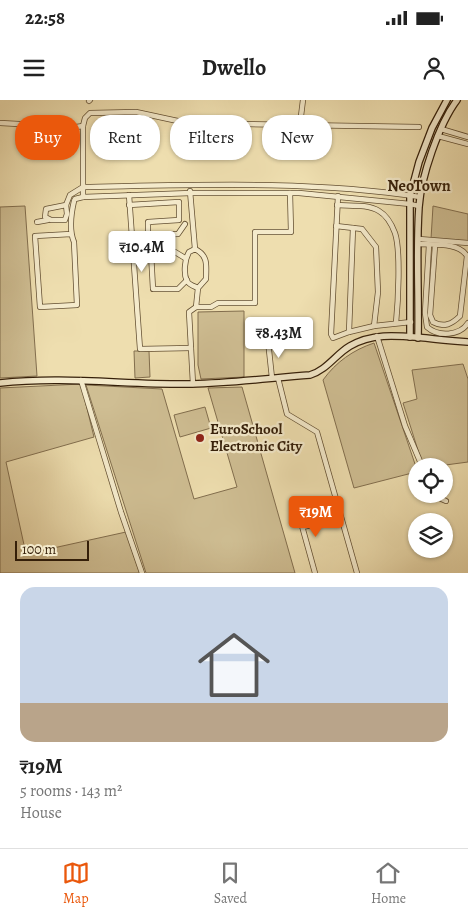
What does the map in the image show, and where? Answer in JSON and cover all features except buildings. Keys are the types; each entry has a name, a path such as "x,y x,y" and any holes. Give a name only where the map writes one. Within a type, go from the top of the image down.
{"street":[{"path":"301,115 303,100"},
{"path":"410,337 410,196 419,162 432,128 447,100"},
{"path":"418,338 420,197 438,136 457,100"},
{"path":"83,197 83,126 85,118 90,113 136,112 187,123 262,124"},
{"path":"0,122 83,126"},
{"path":"332,125 419,127"},
{"path":"441,129 468,137"},
{"path":"438,136 468,144"},
{"path":"190,185 195,249"},
{"path":"37,222 65,220 67,214 66,205 70,195 83,186 190,185 344,188 420,197"},
{"path":"71,234 35,236 40,307 77,304 74,242 71,234 75,199 83,197 190,193 290,193 338,196 419,206"},
{"path":"193,384 190,312 196,307 211,307 218,303 255,303 255,232 291,232 290,193"},
{"path":"129,195 140,349 191,348"},
{"path":"338,196 331,334 333,338 374,326 396,323 409,324"},
{"path":"129,205 179,202 180,220"},
{"path":"337,203 379,210 385,215 395,234 398,284 396,323"},
{"path":"48,220 44,214 46,209 66,205"},
{"path":"185,224 178,234 148,236 148,222 180,220 185,224 194,224"},
{"path":"336,226 362,229 376,247 378,292 374,326"},
{"path":"350,332 353,228"},
{"path":"419,241 468,244"},
{"path":"419,241 429,245 460,248 465,252 468,259 460,316 453,324 444,326 433,322 430,315 435,246"},
{"path":"429,245 425,313 427,327 436,332 453,333 460,331 468,323"},
{"path":"196,307 198,288 206,279 205,258 202,252 195,249 189,252 185,258 187,280 189,284 198,288"},
{"path":"185,258 175,252 151,254 153,290 178,289 187,280"},
{"path":"0,383 26,380 81,380 193,384 310,375 318,373 349,347 361,340 377,336 392,335 468,342"},
{"path":"377,336 405,426 419,458"},
{"path":"268,341 275,378 287,414 317,432 357,573"},
{"path":"81,380 121,512 142,573"},
{"path":"297,508 315,573"},
{"path":"303,527 341,518"}],"shaded area":[{"path":"25,206 37,376 0,378 0,207"},
{"path":"433,206 468,214 468,241 431,239"},
{"path":"244,311 244,377 201,379 198,365 198,312"},
{"path":"374,343 413,458 408,458 408,474 354,488 323,380 346,357"},
{"path":"134,351 149,351 150,377 135,378"},
{"path":"463,364 468,379 468,462 453,464 453,458 420,458 403,403 417,399 412,370"},
{"path":"81,384 94,437 6,462 26,554 126,532 140,573 0,573 0,388"},
{"path":"86,385 162,389 194,499 237,487 208,388 242,387 295,573 146,573"},
{"path":"205,407 211,428 180,437 174,415"}],"place":[{"name":"EuroSchool Electronic City","path":"200,438"}],"district":[{"name":"NeoTown","path":"419,186"}]}
